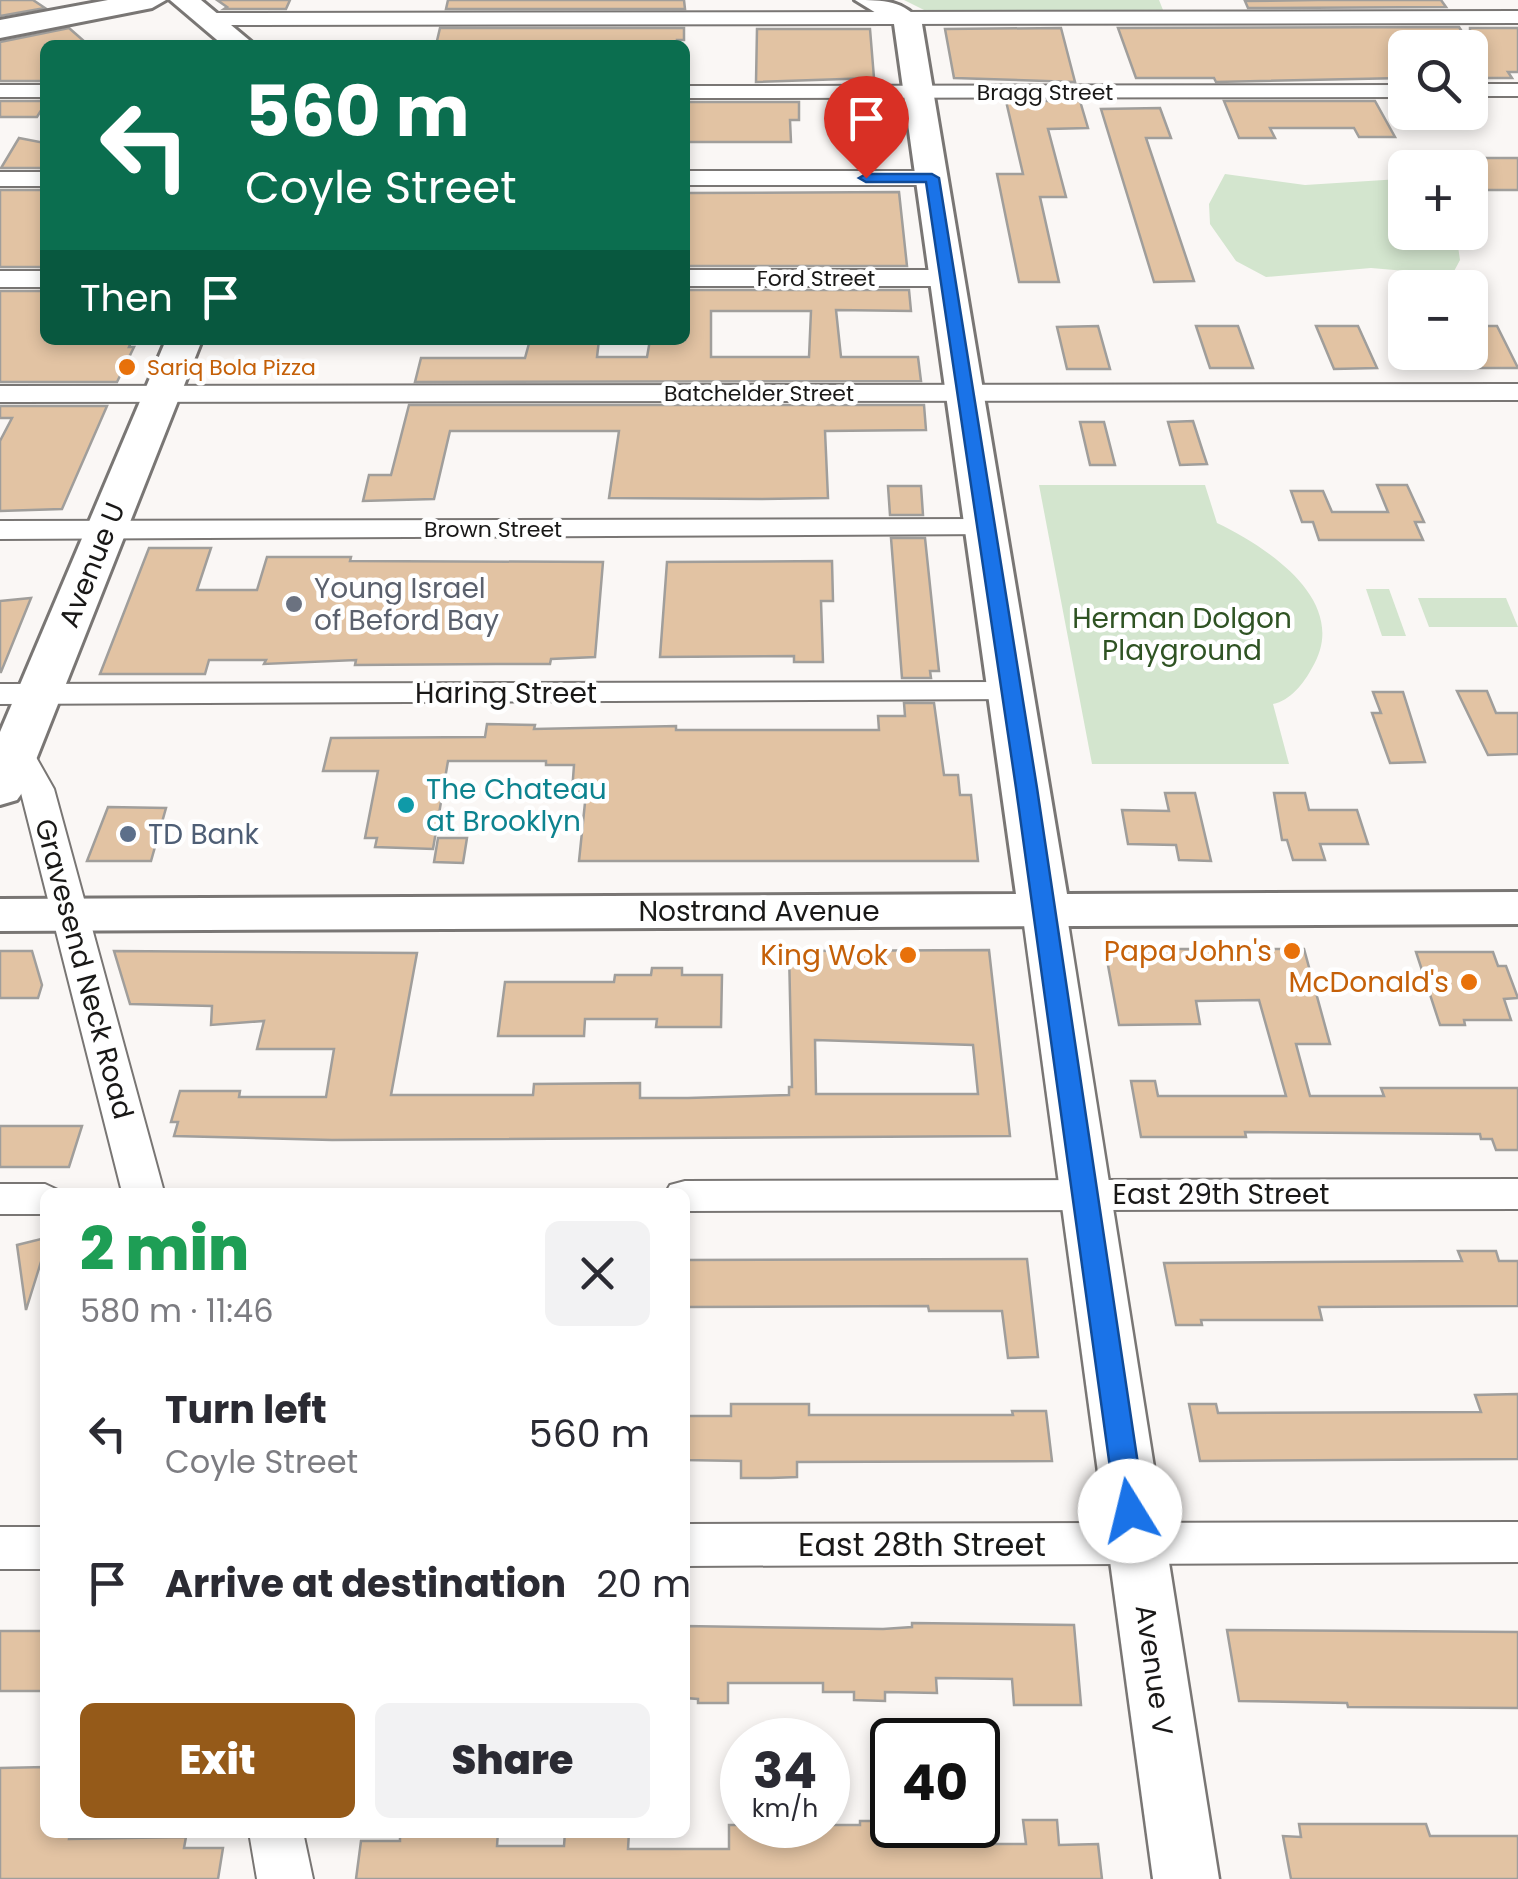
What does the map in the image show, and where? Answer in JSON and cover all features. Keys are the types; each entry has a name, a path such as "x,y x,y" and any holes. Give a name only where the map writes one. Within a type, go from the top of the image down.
{"main road":[{"path":"0,29 152,0"},
{"path":"184,0 235,40"},
{"path":"869,0 904,18"},
{"name":"Avenue V","path":"904,18 919,92 1044,910"},
{"name":"Avenue U","path":"0,790 16,750 20,694 106,530 182,345"},
{"name":"Nostrand Avenue","path":"0,914 1518,908"}],"street":[{"path":"208,19 323,9 904,18 1518,17"},
{"path":"309,40 323,9"},
{"name":"Bragg Street","path":"690,92 1388,90"},
{"path":"1488,90 1518,90"},
{"path":"0,91 40,91"},
{"path":"0,178 40,178"},
{"path":"690,178 932,178"},
{"name":"Ford Street","path":"690,278 948,278"},
{"path":"0,279 40,279"},
{"name":"Batchelder Street","path":"0,394 1518,392"},
{"name":"Brown Street","path":"0,530 986,528"},
{"name":"Haring Street","path":"20,694 1012,692"},
{"name":"Gravesend Neck Road","path":"16,750 37,789 142,1188"},
{"name":"Avenue V","path":"1044,910 1082,1195 1186,1879"},
{"name":"East 29th Street","path":"690,1196 1518,1194"},
{"path":"0,1198 40,1198"},
{"name":"East 28th Street","path":"690,1545 1518,1542"},
{"path":"0,1548 40,1548"},
{"path":"277,1838 285,1879"}],"green space":[{"path":"904,0 1159,0 1163,10 928,12"},
{"path":"1225,174 1305,185 1388,180 1388,250 1459,250 1460,260 1455,270 1371,268 1266,277 1236,261 1210,224 1209,204"},
{"name":"Herman Dolgon Playground","path":"1039,485 1205,485 1217,523 1259,546 1298,580 1313,599 1321,621 1321,644 1301,685 1273,704 1289,764 1092,764"},
{"path":"1366,589 1389,589 1406,636 1382,636"},
{"path":"1418,598 1506,598 1518,627 1429,627"}],"building":[{"path":"0,0 33,0 45,8 0,16"},
{"path":"217,0 290,0 286,9 224,9 227,7"},
{"path":"448,0 684,0 685,9 446,9"},
{"path":"1441,0 1446,7 1248,8 1245,1"},
{"path":"69,28 83,40 40,40 40,81 0,81 0,42"},
{"path":"440,28 684,28 684,40 437,40"},
{"path":"1061,28 1075,82 954,78 945,29"},
{"path":"1118,28 1461,30 1388,30 1388,78 1216,82 1214,78 1136,78"},
{"path":"1470,28 1518,28 1518,72 1508,72 1512,78 1488,78 1488,30"},
{"path":"757,29 870,29 874,78 756,82"},
{"path":"0,101 40,101 37,117 0,117"},
{"path":"1006,101 1080,101 1088,128 1048,129 1066,197 1040,197 1059,282 1019,282 997,174 1023,174"},
{"path":"1224,101 1375,101 1395,137 1359,137 1354,128 1270,128 1275,138 1239,138"},
{"path":"690,102 799,102 799,120 790,120 791,142 690,142"},
{"path":"1160,108 1171,138 1146,138 1194,281 1154,282 1101,109"},
{"path":"19,138 40,142 40,168 1,168"},
{"path":"1488,158 1518,158 1518,190 1488,190"},
{"path":"0,190 40,190 40,267 0,267"},
{"path":"899,192 907,266 690,266 690,193"},
{"path":"690,290 909,290 911,311 836,310 841,357 918,357 921,381 415,382 421,358 525,358 529,345 598,345 597,357 647,357 649,345 690,345","holes":["711,311 811,311 809,357 711,357"]},
{"path":"0,291 40,291 40,345 134,347 117,382 0,382"},
{"path":"1098,326 1110,369 1067,369 1057,327"},
{"path":"1196,326 1238,326 1253,368 1210,368"},
{"path":"1316,326 1358,326 1377,368 1334,369"},
{"path":"1488,326 1497,326 1518,368 1488,368"},
{"path":"409,405 924,405 926,430 825,431 828,498 762,499 609,498 619,431 450,431 434,499 363,501 369,475 391,475"},
{"path":"0,406 107,406 62,509 0,511 0,441 12,418 0,418"},
{"path":"1193,421 1207,464 1180,465 1168,422"},
{"path":"1080,422 1104,422 1115,465 1090,465"},
{"path":"1377,485 1407,485 1424,522 1415,522 1423,540 1319,540 1313,522 1302,522 1291,491 1323,491 1332,512 1388,512"},
{"path":"888,486 921,486 923,515 890,515"},
{"path":"891,538 925,538 939,671 930,671 931,678 902,678"},
{"path":"149,548 211,548 197,590 257,590 267,557 603,562 595,657 551,659 550,664 355,665 356,660 264,664 266,660 209,660 205,674 100,674"},
{"path":"832,561 833,601 821,601 823,662 794,662 794,656 660,657 667,562"},
{"path":"31,598 1,672 0,672 0,601"},
{"path":"1457,691 1487,691 1496,713 1518,713 1518,754 1488,755"},
{"path":"1373,692 1403,692 1425,762 1390,763 1372,713 1381,713"},
{"path":"904,703 934,703 944,775 958,775 960,795 971,795 978,861 579,861 586,793 572,792 574,765 546,765 546,761 448,761 433,849 375,847 377,838 365,838 378,771 323,771 331,738 485,737 487,724 535,725 534,729 676,726 676,730 879,730 878,716 905,716"},
{"path":"1165,793 1195,793 1211,861 1179,860 1176,845 1128,844 1122,810 1169,811"},
{"path":"1274,793 1305,793 1309,810 1357,810 1368,844 1320,844 1325,860 1293,860 1287,840 1282,840"},
{"name":"TD Bank","path":"108,807 166,808 151,861 87,861"},
{"path":"438,838 467,838 463,863 434,862"},
{"path":"1105,949 1304,949 1330,1044 1296,1044 1310,1096 1384,1096 1381,1088 1518,1088 1518,1150 1496,1150 1492,1139 1481,1139 1480,1134 1245,1132 1246,1137 1141,1137 1131,1081 1155,1081 1158,1096 1286,1096 1259,1000 1196,1001 1200,1024 1119,1025"},
{"path":"989,950 1010,1136 332,1140 174,1136 178,1122 171,1122 180,1091 240,1091 239,1097 326,1097 334,1049 257,1049 264,1021 211,1025 212,1006 130,1004 114,951 417,953 391,1095 533,1095 534,1084 640,1083 640,1098 688,1098 789,1095 789,951","holes":["815,1040 973,1045 978,1094 816,1094"]},
{"path":"0,951 32,951 42,985 38,998 0,998"},
{"name":"McDonald's","path":"1416,952 1493,952 1498,966 1506,966 1518,998 1504,999 1511,1020 1464,1020 1465,1025 1440,1025"},
{"path":"652,968 682,968 682,975 722,975 721,1027 656,1027 657,1019 585,1019 584,1036 498,1036 505,982 614,982 615,975 651,975"},
{"path":"0,1126 82,1126 69,1167 0,1167"},
{"path":"40,1239 40,1265 26,1310 17,1245"},
{"path":"1458,1251 1496,1251 1499,1261 1518,1261 1518,1306 1319,1307 1322,1320 1201,1320 1202,1325 1176,1325 1164,1263 1462,1261"},
{"path":"1027,1259 1038,1357 1008,1358 1002,1311 929,1311 928,1306 690,1307 690,1260"},
{"path":"1518,1394 1518,1459 1200,1461 1189,1404 1216,1404 1218,1413 1481,1412 1475,1395"},
{"path":"731,1404 809,1404 809,1415 1013,1415 1012,1411 1046,1411 1052,1461 797,1462 797,1477 741,1478 741,1461 690,1460 690,1416 731,1416"},
{"path":"912,1623 1074,1625 1081,1705 1014,1705 1012,1679 936,1678 937,1693 885,1692 885,1701 854,1700 854,1692 823,1692 823,1683 728,1683 728,1703 698,1703 698,1699 690,1698 690,1626 912,1627"},
{"path":"1227,1630 1518,1632 1518,1708 1348,1707 1347,1703 1239,1701"},
{"path":"0,1631 40,1631 40,1691 0,1691"},
{"path":"40,1767 40,1838 186,1838 184,1848 223,1848 218,1879 0,1879 0,1768"},
{"path":"1023,1820 1057,1820 1059,1845 1098,1844 1102,1879 356,1879 361,1841 400,1838 498,1838 497,1846 564,1846 565,1838 629,1838 628,1849 850,1848 850,1825 870,1821 870,1848 1000,1848 1000,1844 1026,1844"},
{"path":"1299,1824 1426,1824 1430,1836 1518,1836 1518,1879 1291,1879 1283,1836 1301,1837"}],"place":[{"name":"Sariq Bola Pizza","path":"127,367"},
{"name":"Young Israel of Beford Bay","path":"294,604"},
{"name":"The Chateau at Brooklyn","path":"406,805"},
{"name":"TD Bank","path":"128,834"},
{"name":"Papa John's","path":"1292,951"},
{"name":"King Wok","path":"908,955"},
{"name":"McDonald's","path":"1469,982"}],"route":[{"path":"866,178 932,178 1026,788 1130,1511"}]}
